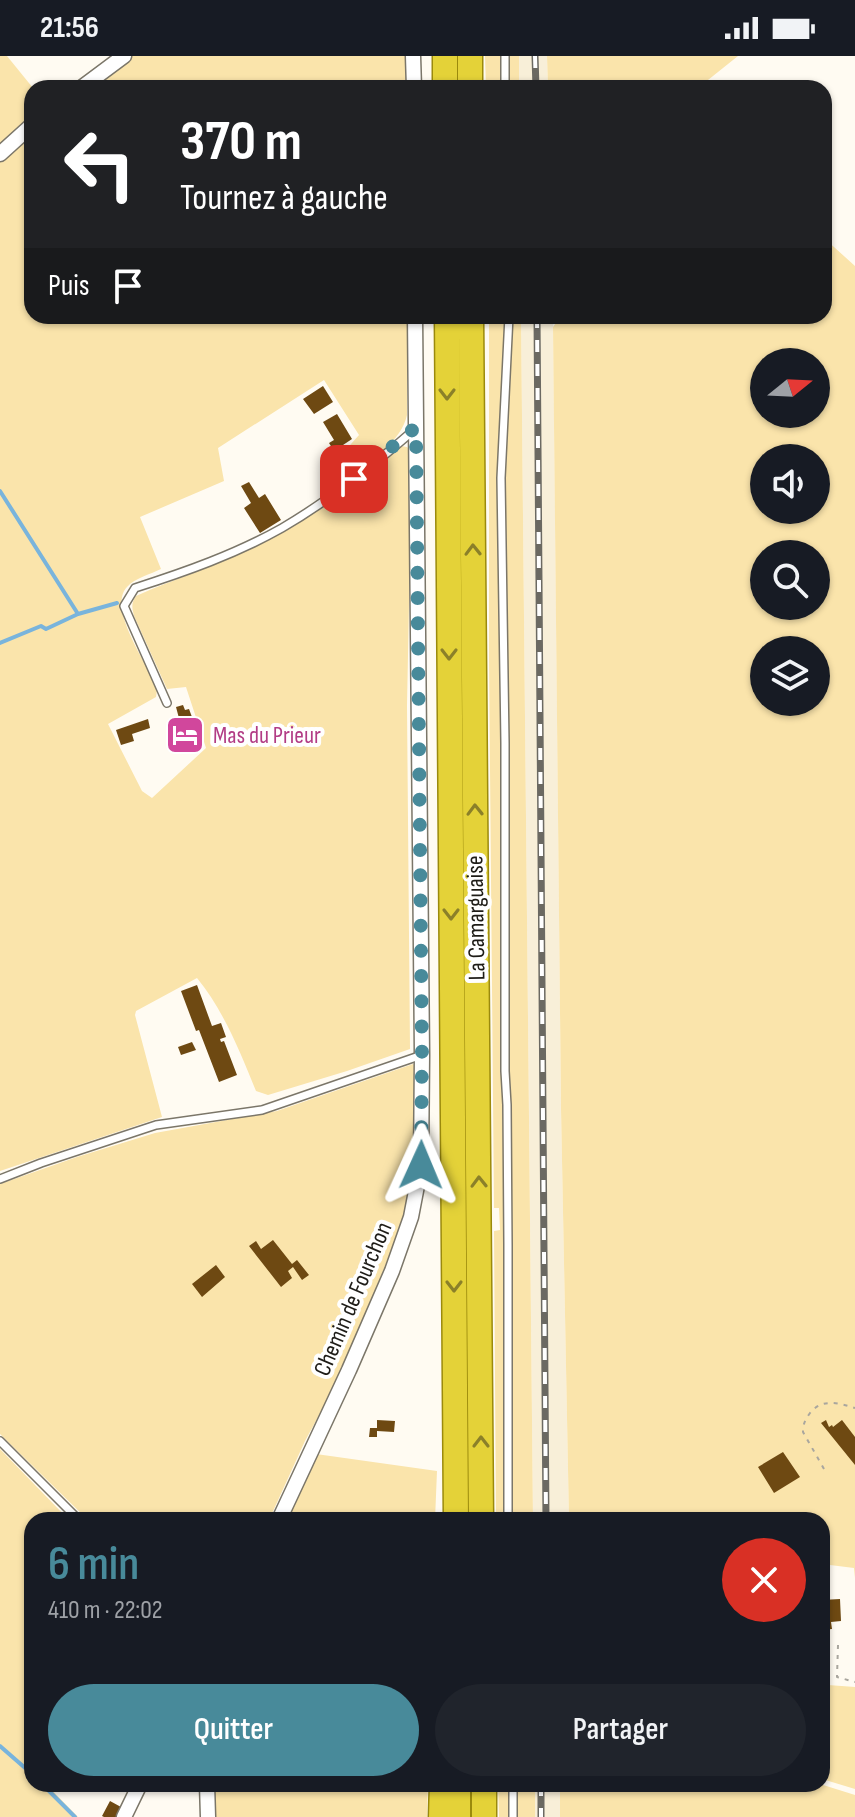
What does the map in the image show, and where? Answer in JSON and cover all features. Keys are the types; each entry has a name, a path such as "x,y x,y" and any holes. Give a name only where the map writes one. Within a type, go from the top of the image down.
{"highway":[{"path":"445,56 445,80"},
{"path":"470,56 470,80"},
{"name":"La Camarguaise","path":"447,324 454,1512"},
{"name":"La Camarguaise","path":"471,324 481,1512"},
{"path":"441,1817 442,1792"},
{"path":"458,1792 458,1817"},
{"path":"484,1792 484,1817"}],"street":[{"path":"92,80 124,56"},
{"path":"413,56 414,80"},
{"path":"0,154 24,132"},
{"name":"Chemin de Fourchon","path":"283,1512 392,1271 411,1217 421,1165 415,324"},
{"path":"124,1817 136,1792"},
{"path":"207,1792 208,1817"}],"lane":[{"path":"505,56 505,80"},
{"path":"508,1512 501,478 509,324"},
{"path":"167,703 124,606 135,588 184,573 281,528 354,479 416,427"},
{"path":"0,1179 156,1125 262,1110 422,1055"},
{"path":"0,1441 71,1512"},
{"path":"513,1792 513,1817"}],"path":[{"path":"824,1469 803,1432 808,1415 821,1404 832,1402 855,1408"},
{"path":"838,1645 837,1677 855,1682"}],"shaded area":[{"path":"0,56 7,56 26,80 24,80 24,123 0,144"},
{"path":"129,56 407,56 407,80 99,80"},
{"path":"485,56 519,56 519,80 486,80"},
{"path":"519,56 547,56 548,80 519,80"},
{"path":"547,56 738,56 708,80 548,80"},
{"path":"24,138 24,324 407,324 407,415 399,434 376,456 351,474 339,460 359,435 324,380 218,448 224,481 140,517 161,569 130,584 122,596 122,607 130,634 154,681 156,697 108,724 142,791 152,798 206,748 186,687 167,689 134,616 132,606 136,596 260,544 316,511 401,446 412,452 407,706 410,1049 268,1095 256,1091 223,1018 197,978 136,1011 162,1117 0,1171 0,159"},
{"path":"832,245 855,266 855,1578 854,1568 830,1565 830,1512 569,1512 561,1109 553,327 555,324 832,324"},
{"path":"489,324 521,324 533,1512 496,1512 494,1231 500,1230 499,1208 494,1208"},
{"path":"521,324 553,324 561,1109 569,1512 533,1512"},
{"path":"417,1065 415,1135 407,1211 342,1373 305,1441 273,1512 80,1512 0,1434 0,1184 155,1133 277,1111"},
{"path":"0,1449 61,1512 24,1512 24,1792 54,1792 78,1817 0,1817"},
{"path":"316,1454 437,1471 435,1512 289,1512"},
{"path":"830,1685 855,1687 855,1789 830,1781"},
{"path":"830,1787 855,1795 855,1817 560,1817 560,1792 830,1792"},
{"path":"212,1792 428,1792 427,1817 213,1817"},
{"path":"498,1792 535,1792 535,1817 499,1817"},
{"path":"535,1792 560,1792 560,1817 535,1817"}],"building":[{"path":"323,386 333,402 314,414 303,399"},
{"path":"337,414 352,439 334,451 329,443 334,440 323,422"},
{"path":"249,482 259,498 265,494 281,520 260,533 244,508 251,503 241,486"},
{"path":"183,705 192,717 189,719 197,743 184,747 176,724 180,722 176,707"},
{"path":"148,719 150,728 132,734 134,741 121,745 116,730"},
{"path":"197,985 212,1026 221,1023 226,1037 220,1039 224,1041 237,1075 219,1082 181,991"},
{"path":"192,1042 196,1050 181,1055 178,1047"},
{"path":"273,1240 292,1264 297,1260 309,1275 302,1280 293,1267 288,1271 292,1278 281,1287 249,1246 256,1241 261,1249"},
{"path":"216,1265 225,1277 202,1297 192,1284"},
{"path":"377,1420 395,1421 394,1432 377,1431 377,1437 369,1437 370,1428 377,1428"},
{"path":"826,1420 829,1427 833,1427 842,1420 855,1437 855,1465 821,1423"},
{"path":"783,1452 800,1477 774,1493 758,1467"},
{"path":"840,1599 841,1621 831,1622 830,1629 830,1600"},
{"path":"110,1801 121,1807 116,1817 104,1817 102,1816"}],"waterway":[{"path":"0,491 78,614"},
{"path":"0,643 41,626 46,629 78,614 117,603"},
{"path":"0,1746 24,1767"},
{"path":"50,1792 75,1817"}],"railway":[{"path":"535,56 536,80"},
{"path":"537,324 546,1512"},
{"path":"541,1792 541,1817"}],"place":[{"name":"Mas du Prieur","path":"185,735"}],"route":[{"path":"354,479 416,427 421,1165"}]}
